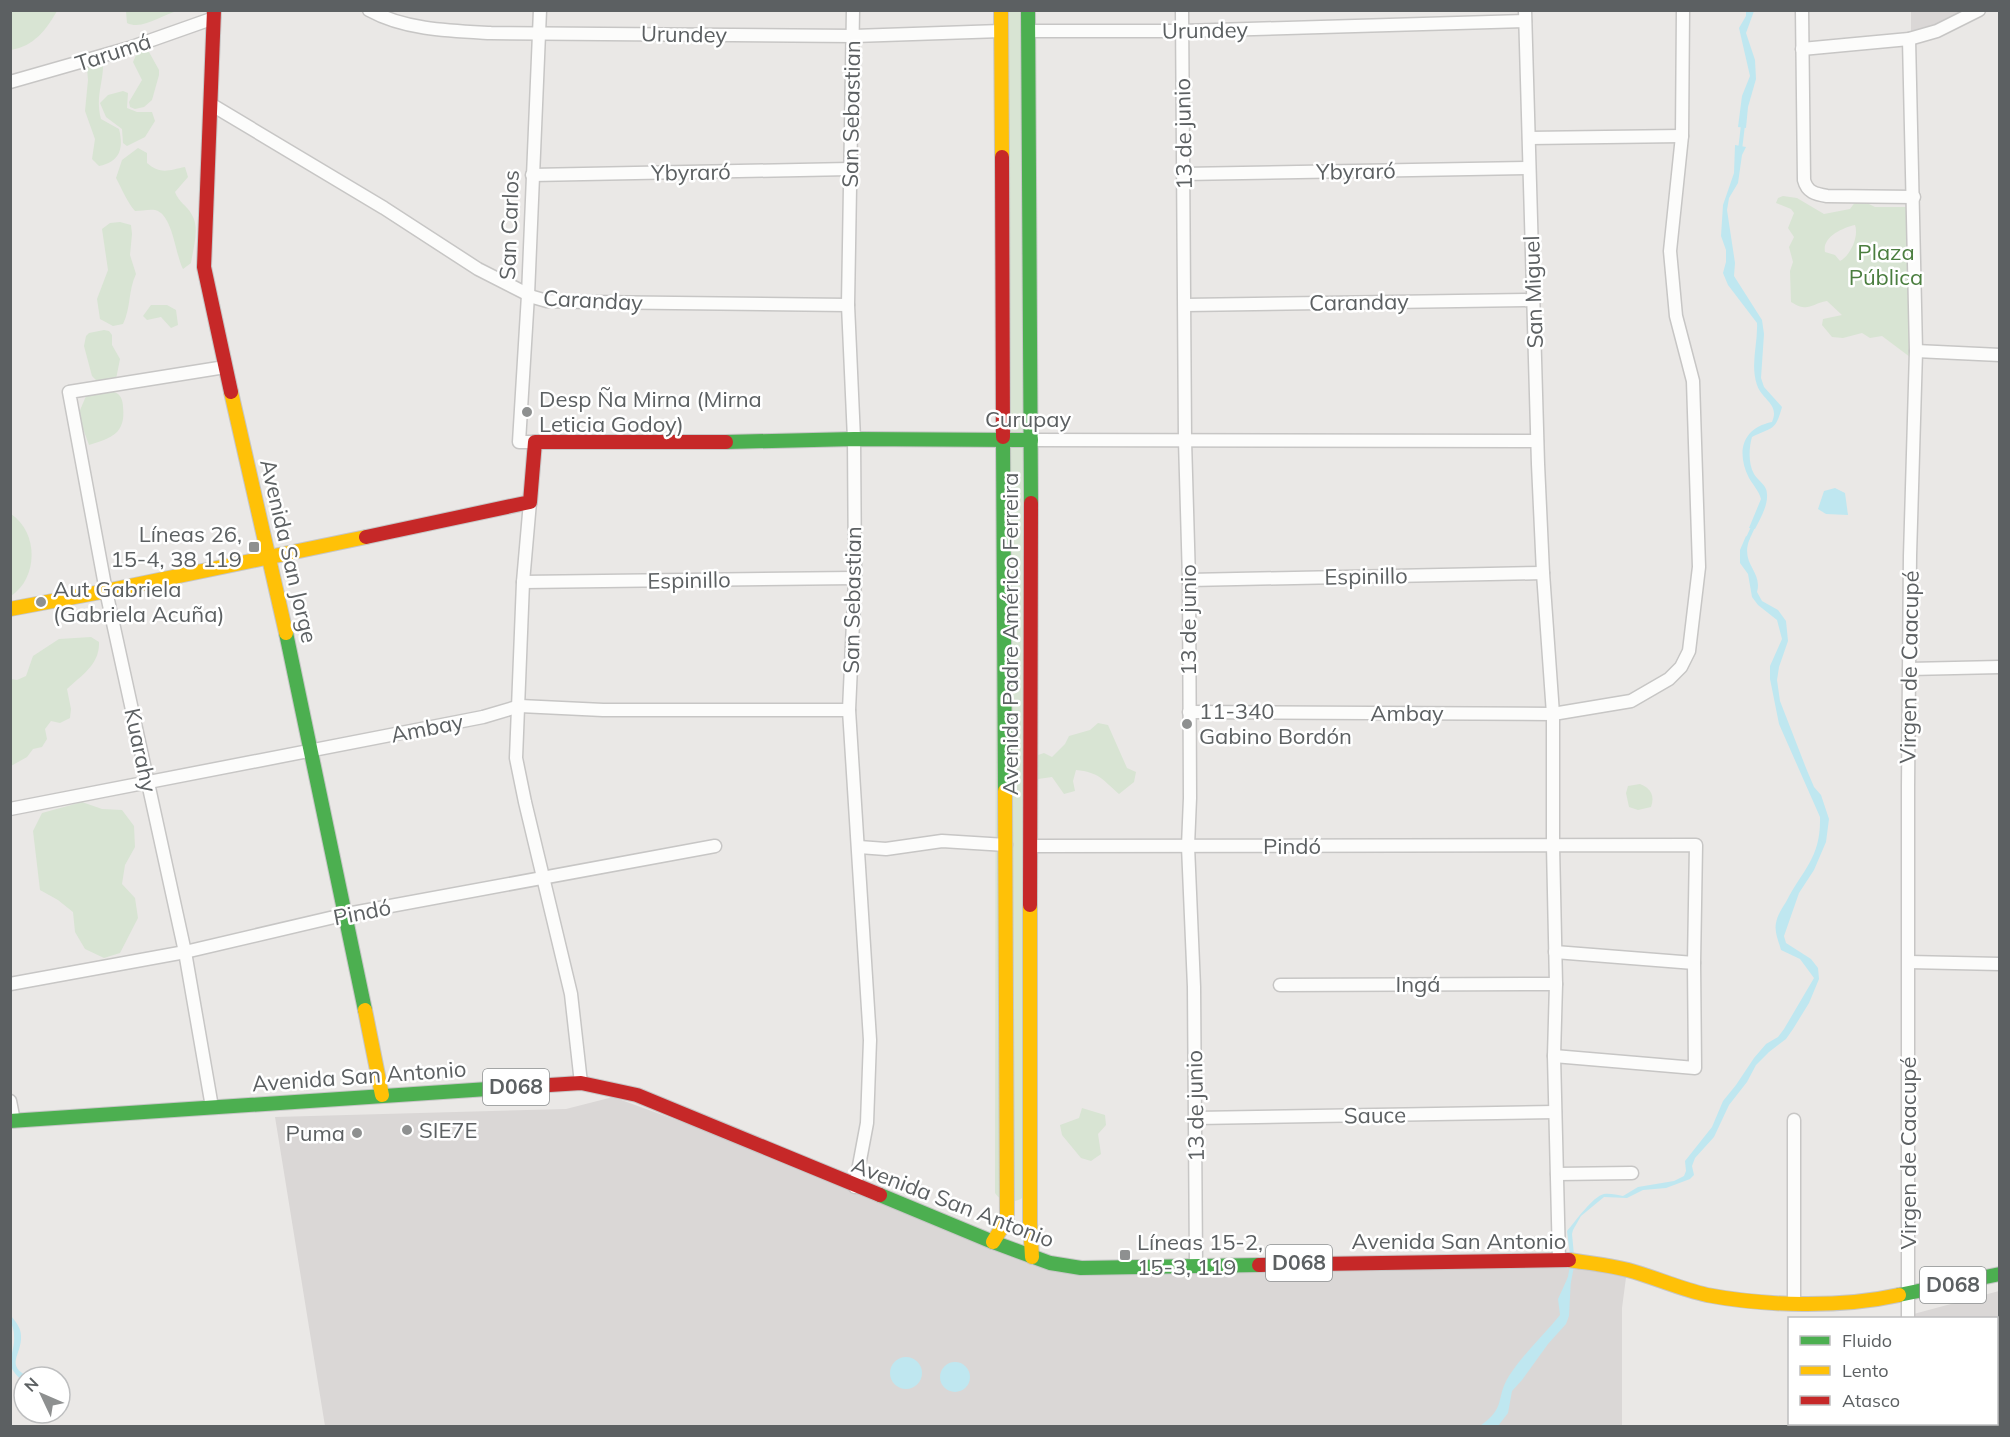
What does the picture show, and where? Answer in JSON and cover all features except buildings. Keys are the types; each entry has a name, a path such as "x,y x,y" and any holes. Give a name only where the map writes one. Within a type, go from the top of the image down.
{"street":[{"name":"Urundey","path":"369,10 393,20 444,30 491,33 854,36 1001,31"},
{"name":"San Carlos","path":"519,442 528,295 540,10"},
{"name":"San Sebastian","path":"853,10 848,305 854,439 855,578 849,710 870,1040 867,1123 855,1187"},
{"name":"Avenida Padre Américo Ferreira","path":"1001,10 1007,1219"},
{"name":"Avenida Padre Américo Ferreira","path":"1028,10 1031,441 1030,1223 1032,1257"},
{"name":"13 de junio","path":"1182,10 1190,798 1188,846 1194,987 1196,1265"},
{"name":"Ambay","path":"1189,712 1553,714 1631,701 1669,679 1681,667 1689,651 1699,567 1693,381 1676,316 1670,251 1682,136 1683,10"},
{"path":"1802,10 1803,171 1806,188 1815,194 1827,196 1914,197"},
{"path":"1802,49 1910,39 1937,31 1979,10"},
{"name":"Tarumá","path":"10,82 129,48 214,14"},
{"name":"Avenida San Jorge","path":"214,14 204,267 207,291 270,556 347,914 382,1095"},
{"name":"Urundey","path":"1028,31 1182,31 1525,16"},
{"name":"San Miguel","path":"1525,16 1543,573 1553,714 1555,1112 1564,1260"},
{"name":"Virgen de Caacupé","path":"1908,1317 1910,532 1916,351 1910,39"},
{"name":"Caranday","path":"212,105 384,208 459,258 528,295 547,301 848,305"},
{"path":"1529,138 1682,136"},
{"name":"Ybyraró","path":"1183,174 1529,168"},
{"name":"Ybyraró","path":"532,175 849,169"},
{"name":"Caranday","path":"1185,305 1533,300"},
{"path":"1916,351 2000,355"},
{"name":"Kuarahy","path":"212,1107 185,952 106,591 69,392 225,367"},
{"name":"Curupay","path":"519,442 722,442 854,439 1538,441"},
{"path":"534,441 523,582 520,706 516,758 571,994 581,1083"},
{"path":"10,609 530,502"},
{"name":"Espinillo","path":"1188,580 1543,573"},
{"name":"Espinillo","path":"523,582 855,578"},
{"path":"1909,669 2000,667"},
{"name":"Ambay","path":"10,809 483,717 520,706 603,710 849,710"},
{"path":"859,847 886,849 942,841 1006,845"},
{"name":"Pindó","path":"1031,846 1696,845 1694,963"},
{"name":"Pindó","path":"10,984 185,952 347,914 715,846"},
{"path":"1554,1056 1695,1068 1694,963 1555,952"},
{"path":"1908,962 2000,964"},
{"name":"Ingá","path":"1280,985 1556,984"},
{"name":"Avenida San Antonio","path":"12,1121 581,1083 637,1095 855,1187 993,1242 1050,1263 1081,1268 1564,1260 1627,1270 1704,1294 1739,1300 1794,1303 1872,1301 2000,1274"},
{"path":"10,1101 12,1121"},
{"name":"Sauce","path":"1196,1118 1555,1112"},
{"path":"1794,1120 1794,1303"},
{"path":"1557,1174 1632,1173"},
{"path":"993,1242 1007,1219 1030,1223"}],"shaded area":[{"path":"1911,11 1964,11 1911,37"},
{"path":"613,1097 803,1166 1053,1268 1550,1265 1627,1270 1622,1308 1622,1426 325,1426 275,1117 566,1109"},
{"path":"1999,1291 1999,1426 1914,1426 1998,1425 1998,1317 1910,1317 1910,1315"}],"green space":[{"path":"11,10 57,11 33,41 11,50"},
{"path":"126,10 179,11 140,25 133,25 127,23"},
{"path":"997,11 1025,11 1026,433 1001,440"},
{"path":"144,50 149,52 159,70 159,75 152,100 144,107 135,109 130,107 129,102 142,80 133,62 137,53"},
{"path":"90,59 103,61 99,111 101,119 119,129 121,142 116,158 99,166 92,159 95,139 85,111 87,69"},
{"path":"123,91 128,93 127,108 137,112 152,112 155,121 145,137 127,146 123,143 122,129 106,117 100,103 108,95"},
{"path":"138,148 147,153 147,163 152,167 165,171 185,167 188,177 175,192 192,215 196,232 191,263 183,269 166,219 155,210 135,211 116,178 122,160"},
{"name":"Plaza Pública","path":"1783,196 1797,198 1824,214 1850,209 1856,201 1861,200 1875,207 1911,207 1910,357 1882,336 1870,338 1862,333 1843,338 1832,337 1822,325 1823,319 1842,315 1827,301 1809,307 1802,307 1791,302 1790,271 1793,262 1789,247 1794,237 1788,228 1794,213 1791,209 1776,203 1778,198","holes":["1855,225 1853,245 1840,261 1835,255 1825,252 1827,242 1834,234"]},
{"path":"120,222 131,225 130,255 136,274 123,324 113,326 100,319 97,299 108,270 102,229 110,223"},
{"path":"151,305 167,305 176,310 178,325 171,328 161,317 147,320 143,316"},
{"path":"109,331 112,335 112,345 120,359 115,384 99,383 92,376 84,346 89,333"},
{"path":"95,390 112,391 118,394 123,402 123,416 122,423 115,434 89,445 78,415 86,396"},
{"path":"1002,446 1023,447 1035,756 1044,753 1052,757 1065,744 1069,736 1090,730 1098,723 1108,725 1127,768 1136,772 1134,782 1119,794 1100,778 1084,771 1076,770 1073,781 1075,791 1064,794 1052,777 1031,780 1025,1196 1009,1202 1001,1199 995,1193 996,453"},
{"path":"11,514 27,532 32,555 26,578 11,596"},
{"path":"91,637 99,642 99,650 89,668 67,689 71,709 70,718 60,723 51,721 45,729 47,739 42,747 33,749 27,757 11,766 11,679 17,680 26,676 33,656 59,639"},
{"path":"1640,784 1649,790 1653,799 1651,807 1638,810 1629,807 1626,793 1628,786"},
{"path":"82,802 102,809 122,810 134,826 135,847 125,865 122,884 135,898 138,918 120,953 104,958 85,949 75,932 73,912 40,890 33,831 42,813"},
{"path":"1082,1108 1105,1115 1106,1125 1098,1134 1101,1154 1091,1161 1081,1158 1062,1135 1060,1125 1079,1118"}],"water":[{"path":"1746,11 1754,11 1746,33 1755,60 1756,79 1748,107 1746,128 1738,127 1742,96 1750,76 1739,28 1746,16"},
{"path":"1735,145 1746,147 1742,155 1738,183 1729,198 1727,210 1735,263 1734,276 1762,320 1764,334 1761,378 1764,387 1782,407 1775,425 1752,437 1751,441 1752,470 1766,488 1767,494 1765,508 1755,529 1749,528 1761,499 1745,468 1744,443 1754,430 1772,422 1774,411 1759,390 1755,377 1757,323 1728,285 1723,273 1726,250 1721,236 1723,205 1734,173"},
{"path":"1835,488 1845,493 1848,515 1826,514 1818,509 1824,491"},
{"path":"1746,536 1750,538 1747,554 1757,578 1757,592 1762,601 1778,610 1786,621 1788,641 1777,680 1780,701 1814,787 1821,795 1829,819 1826,842 1814,870 1799,893 1784,936 1786,943 1811,959 1818,968 1819,979 1809,1003 1793,1029 1786,1039 1756,1065 1747,1082 1729,1105 1714,1137 1695,1158 1692,1166 1694,1175 1690,1179 1666,1188 1643,1190 1627,1198 1604,1197 1581,1216 1573,1230 1574,1255 1570,1255 1567,1231 1590,1204 1600,1196 1609,1194 1623,1196 1638,1187 1674,1181 1684,1176 1685,1161 1712,1127 1723,1101 1754,1058 1784,1029 1814,978 1800,959 1781,950 1776,933 1779,915 1814,853 1820,831 1820,817 1779,724 1770,679 1770,666 1782,639 1777,620 1758,605 1752,597 1748,574 1740,563 1740,550"},
{"path":"1568,1277 1571,1278 1569,1316 1566,1324 1512,1391 1508,1413 1498,1426 1480,1426 1497,1408 1509,1376 1560,1315 1558,1299"},
{"path":"11,1316 21,1333 16,1365 12,1366 11,1360 14,1332"},
{"path":"906,1357 917,1362 922,1373 917,1384 906,1389 895,1384 890,1373 895,1362"},
{"path":"955,1362 961,1363 969,1371 969,1383 961,1391 955,1392 949,1391 941,1383 940,1377 941,1371 949,1363"}],"waterway":[{"path":"1740,150 1743,125"},
{"path":"1747,540 1754,525"},
{"path":"1569,1282 1572,1266"}],"traffic: fast":[{"path":"1028,10 1031,503"},
{"path":"1003,437 1005,791"},
{"path":"726,442 854,439 1031,440"},
{"path":"286,633 365,1010"},
{"path":"10,1121 518,1087"},
{"path":"880,1195 1050,1263 1081,1268 1259,1265"},
{"path":"1899,1295 2000,1274"}],"traffic: slow":[{"path":"1001,10 1002,157"},
{"path":"231,392 286,633"},
{"path":"10,609 366,537"},
{"path":"993,1242 1007,1219 1005,791"},
{"path":"1030,905 1030,1223 1032,1257"},
{"path":"365,1010 382,1095"},
{"path":"1569,1260 1628,1270 1687,1290 1730,1299 1828,1304 1899,1295"}],"traffic: jam":[{"path":"214,10 204,267 231,392"},
{"path":"1002,157 1003,437"},
{"path":"366,537 530,502 535,442 726,442"},
{"path":"1030,905 1031,503"},
{"path":"518,1087 581,1083 637,1095 880,1195"},
{"path":"1259,1265 1569,1260"}],"place":[{"name":"Desp Ña Mirna (Mirna Leticia Godoy)","path":"527,412"},
{"name":"Líneas 26, 15-4, 38 119","path":"254,547"},
{"name":"Aut Gabriela (Gabriela Acuña)","path":"41,602"},
{"name":"11-340 Gabino Bordón","path":"1187,724"},
{"name":"SIE7E","path":"407,1130"},
{"name":"Puma","path":"357,1133"},
{"name":"Líneas 15-2, 15-3, 119","path":"1125,1255"}]}
